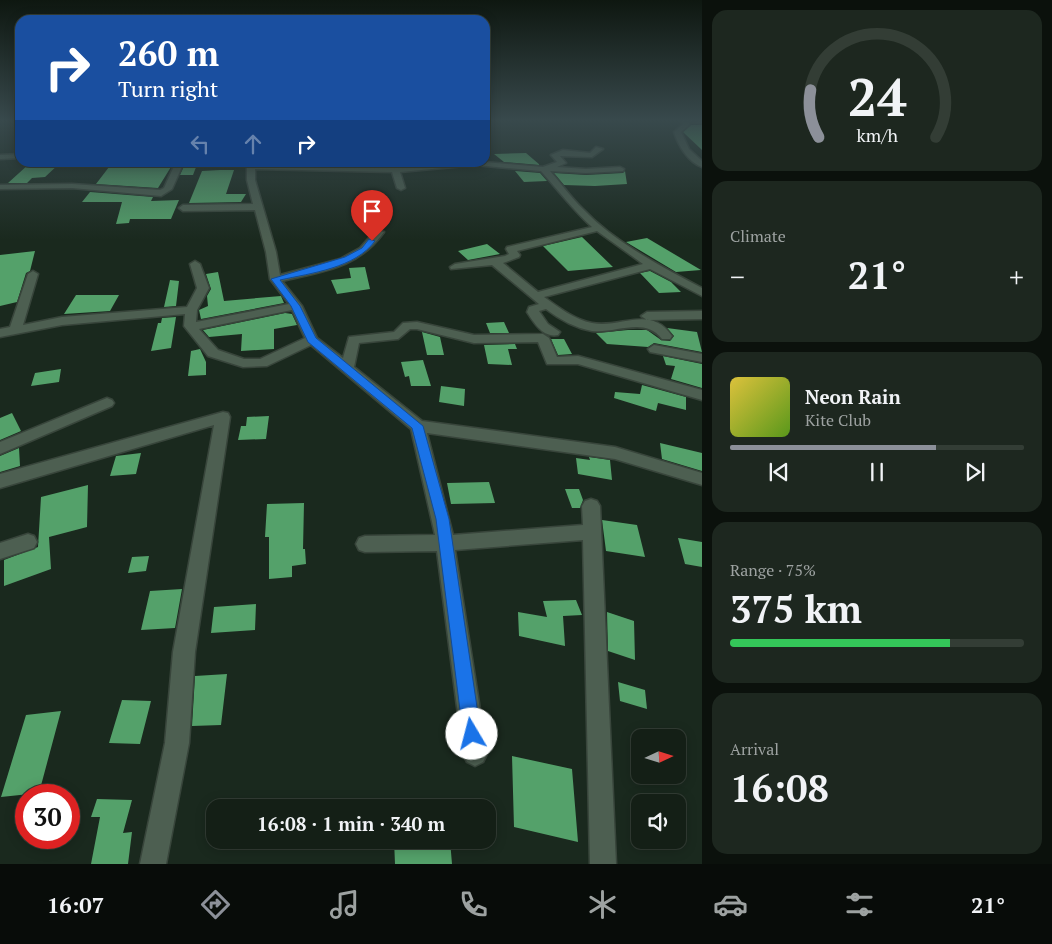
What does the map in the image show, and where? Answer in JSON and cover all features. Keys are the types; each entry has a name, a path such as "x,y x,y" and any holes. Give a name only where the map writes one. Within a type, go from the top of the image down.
{"street":[{"path":"543,169 562,163 559,159"},
{"path":"490,164 586,171 620,169"},
{"path":"0,187 72,186 161,193 168,189 177,167"},
{"path":"250,167 258,207 271,252 275,279 296,306 312,340 418,426 615,453 702,479"},
{"path":"384,167 395,170 429,167"},
{"path":"543,169 579,211 599,228 651,265 702,294"},
{"path":"395,170 401,188"},
{"path":"183,208 258,207"},
{"path":"455,267 513,257 515,255 511,250 515,248 599,228"},
{"path":"275,279 322,268 348,258 365,249 379,232"},
{"path":"494,261 547,305 592,327 645,323 659,327 666,336"},
{"path":"195,264 203,288 190,310 190,326 213,353 243,363 262,363 312,340"},
{"path":"535,296 651,265"},
{"path":"16,328 33,274"},
{"path":"547,305 533,309 533,312 544,327 554,332"},
{"path":"190,326 217,323 296,306"},
{"path":"0,332 62,321 190,310"},
{"path":"647,316 702,315"},
{"path":"347,368 353,340 398,335 407,326 423,324 472,339 505,339 524,336 543,338 552,361 578,360 702,394"},
{"path":"654,349 702,358"},
{"path":"0,448 107,403"},
{"path":"0,481 223,417 184,652 177,743 153,864"},
{"path":"418,426 442,519 475,754"},
{"path":"591,506 603,864"},
{"path":"365,544 446,543 592,532"},
{"path":"0,551 28,542"}],"building":[{"path":"501,159 533,159 540,165 504,162"},
{"path":"26,167 56,167 45,177 32,178 27,183 8,183"},
{"path":"109,167 171,167 158,188 96,184"},
{"path":"184,167 196,167 193,175 180,175"},
{"path":"234,170 226,194 246,194 241,202 189,203 202,171"},
{"path":"515,171 540,173 547,181 524,182"},
{"path":"625,171 627,184 595,186 564,185 554,173 586,175 623,173"},
{"path":"90,192 153,197 151,201 179,200 171,219 130,219 129,223 116,224 122,202 82,202"},
{"path":"582,237 613,267 568,271 543,246"},
{"path":"647,238 701,270 676,272 626,242"},
{"path":"487,244 500,254 468,260 458,251"},
{"path":"35,251 30,271 26,273 17,302 0,306 0,255"},
{"path":"365,267 370,289 337,294 331,280 351,278 349,268"},
{"path":"650,271 671,282 681,292 659,293 640,273"},
{"path":"218,272 224,301 281,296 284,303 201,319 199,310 208,306 207,296 211,289 206,274"},
{"path":"170,280 179,281 176,306 164,307"},
{"path":"76,295 119,295 110,311 64,314"},
{"path":"285,313 292,314 297,325 274,329 274,349 241,351 242,334 209,337 203,330"},
{"path":"176,317 171,348 151,351 158,323 161,323 162,318"},
{"path":"504,322 509,333 490,333 486,323"},
{"path":"667,328 697,332 702,352 654,343 648,347 607,344 596,333 647,330 661,340 670,341 674,336"},
{"path":"422,332 440,337 444,355 427,355"},
{"path":"551,339 564,339 572,354 558,355"},
{"path":"515,344 517,349 508,349 512,365 488,364 484,345"},
{"path":"200,349 206,362 206,375 188,376 191,351"},
{"path":"663,356 702,364 702,388 671,379 675,366 666,365"},
{"path":"423,360 431,386 411,386 409,376 405,377 401,362"},
{"path":"61,369 59,382 31,386 35,373"},
{"path":"642,385 686,397 686,410 658,403 656,411 614,398 615,392 640,394"},
{"path":"441,386 465,389 464,406 439,402"},
{"path":"12,413 21,431 0,440 0,418"},
{"path":"269,416 266,439 238,440 241,426 246,426 247,417"},
{"path":"660,443 702,453 702,471 662,459"},
{"path":"19,448 20,466 0,472 0,456"},
{"path":"141,453 136,474 110,476 116,456"},
{"path":"589,457 610,460 612,480 578,474 576,458 590,460"},
{"path":"489,482 495,503 451,504 447,483"},
{"path":"88,485 87,527 49,537 51,569 4,586 4,560 38,547 41,497"},
{"path":"565,489 579,489 583,500 580,508 572,508"},
{"path":"304,503 303,549 305,549 306,564 292,566 292,577 269,579 269,537 265,537 267,504"},
{"path":"602,520 637,525 645,557 606,551"},
{"path":"678,538 702,542 702,567 685,564"},
{"path":"149,556 146,571 128,573 132,557"},
{"path":"182,589 175,628 141,630 150,591"},
{"path":"576,600 582,615 563,616 565,646 519,636 518,612 547,617 543,601"},
{"path":"256,604 255,630 211,633 214,607"},
{"path":"607,612 634,621 635,660 608,651"},
{"path":"227,674 221,725 192,726 195,676"},
{"path":"618,682 645,690 647,709 620,701"},
{"path":"122,700 151,701 140,744 109,743"},
{"path":"61,711 41,784 15,784 15,796 1,797 26,715"},
{"path":"512,756 572,769 578,842 514,827"},
{"path":"97,799 132,800 123,833 132,832 128,864 91,864 100,817 91,817"},
{"path":"394,849 451,849 452,864 395,864"}],"route":[{"path":"372,241 365,249 348,258 322,268 275,279 296,306 312,340 418,426 442,519 472,734"}]}
